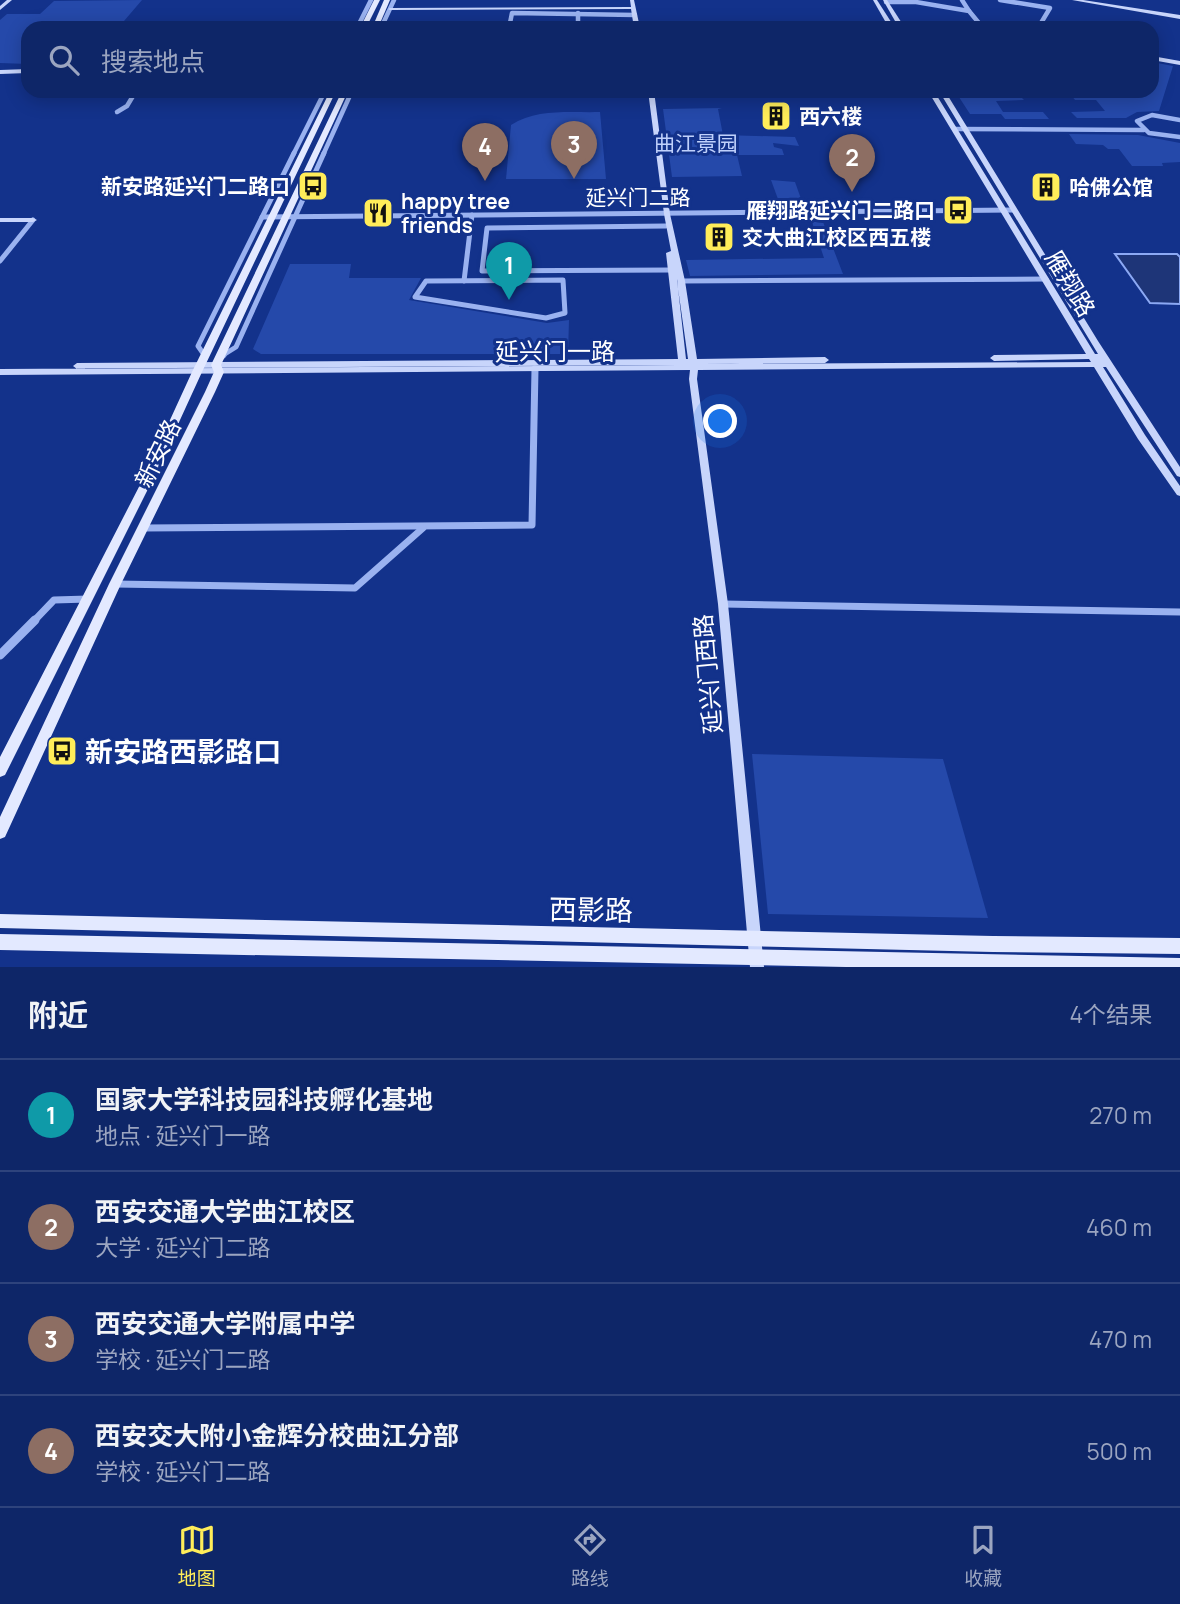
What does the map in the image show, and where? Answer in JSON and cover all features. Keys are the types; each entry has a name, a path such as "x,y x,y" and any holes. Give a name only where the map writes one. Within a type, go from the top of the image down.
{"main road":[{"path":"366,21 377,0"},
{"path":"378,21 387,0"},
{"name":"新安路","path":"0,771 147,481 267,217 329,98"},
{"name":"新安路","path":"0,832 290,217 342,98"},
{"name":"西影路","path":"0,921 1180,946"},
{"name":"西影路","path":"0,942 757,962 1180,966"}],"street":[{"path":"0,9 10,0"},
{"path":"360,21 371,0"},
{"path":"384,21 394,0"},
{"path":"632,0 637,21"},
{"path":"638,0 639,21"},
{"path":"875,0 888,21"},
{"path":"962,0 978,21"},
{"path":"1000,0 1050,8 1042,21"},
{"path":"1074,0 1180,17"},
{"path":"885,1 929,2 970,11"},
{"path":"885,1 898,21"},
{"path":"390,9 633,8"},
{"path":"510,21 512,13 635,15"},
{"path":"578,13 578,21"},
{"path":"1159,57 1180,61"},
{"path":"0,70 21,69"},
{"path":"117,112 127,106 132,98"},
{"path":"267,217 322,98"},
{"path":"290,217 349,98"},
{"name":"延兴门西路","path":"645,98 666,226 683,365"},
{"name":"延兴门西路","path":"651,98 664,214 681,281 723,604 752,939 757,962"},
{"name":"雁翔路","path":"936,98 959,129 1180,474"},
{"name":"雁翔路","path":"945,98 959,129"},
{"path":"1144,130 1137,124 1142,116 1162,115 1180,120"},
{"path":"959,129 1144,130 1180,137"},
{"name":"延兴门二路","path":"267,217 1010,211"},
{"name":"雁翔路","path":"1010,211 1094,360 1141,437 1180,493"},
{"path":"464,281 472,215"},
{"path":"0,220 33,220"},
{"path":"0,261 33,220"},
{"path":"666,226 487,228 482,271 672,270"},
{"path":"553,270 554,281"},
{"path":"681,281 1046,279"},
{"path":"426,281 464,281 563,281 565,313 546,318 415,297 426,281"},
{"name":"延兴门一路","path":"218,365 683,365 693,369 1108,360"},
{"name":"延兴门一路","path":"0,370 200,364 535,369 683,365"},
{"path":"144,528 532,525 535,369"},
{"path":"115,584 355,588 423,527"},
{"path":"0,654 54,600 88,598"},
{"path":"723,604 1180,612"}],"green space":[{"path":"142,0 124,21 21,21 21,64 0,63 0,20 7,14 40,14 54,1"},
{"path":"1159,63 1173,66 1159,111 1137,112 1126,118 1077,118 1071,112 1105,111 1096,100 1073,98 1159,98"},
{"path":"960,98 1022,98 1024,100 996,101 1003,112 1043,112 1049,119 1005,119 1001,114 970,114"},
{"name":"曲江景园","path":"722,108 718,109 723,135 795,137 799,146 773,143 774,147 782,149 784,155 737,155 742,176 672,177 663,109"},
{"path":"600,112 606,179 506,179 511,125 543,114"},
{"path":"1069,134 1138,135 1180,143 1180,162 1162,163 1163,166 1132,166 1119,149 1108,149 1103,145 1076,144"},
{"path":"771,180 795,182 805,210 782,210"},
{"path":"812,222 823,222 843,274 690,276 686,260 824,258"},
{"path":"290,264 351,264 349,278 421,278 409,300 547,323 569,320 568,354 261,354 253,349"},
{"path":"752,754 943,759 988,918 768,914"}],"shaded area":[{"path":"1115,254 1177,254 1180,257 1180,304 1150,303"}],"place":[{"name":"西六楼","path":"776,116"},
{"name":"西安交通大学附属中学","path":"574,179"},
{"name":"西安交大附小金辉分校曲江分部","path":"485,181"},
{"name":"新安路延兴门二路口","path":"313,186"},
{"name":"哈佛公馆","path":"1046,187"},
{"name":"西安交通大学曲江校区","path":"852,192"},
{"name":"雁翔路延兴门二路口","path":"958,210"},
{"name":"happy tree friends","path":"378,213"},
{"name":"交大曲江校区西五楼","path":"719,237"},
{"name":"国家大学科技园科技孵化基地","path":"509,300"},
{"name":"新安路西影路口","path":"62,751"}]}
